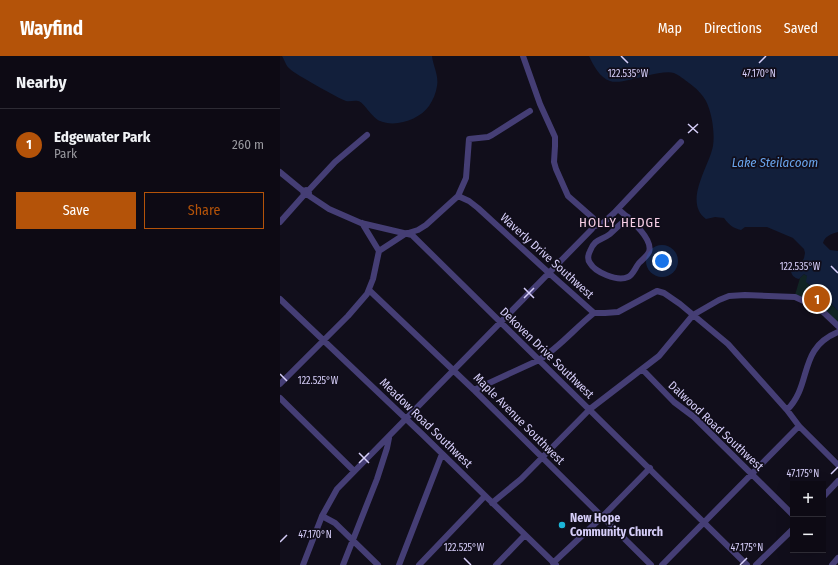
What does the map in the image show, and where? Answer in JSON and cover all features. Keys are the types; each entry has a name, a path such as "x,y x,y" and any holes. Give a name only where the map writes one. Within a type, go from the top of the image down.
{"street":[{"path":"303,565 322,516 337,489 588,234 593,227 594,222 592,218 568,196 556,169 554,162 556,141 553,131 540,104 523,56"},
{"path":"280,384 348,316 369,290 379,251 405,234 418,230 426,225 458,196 466,178 469,139 492,136 530,111"},
{"path":"280,222 335,162 367,135"},
{"path":"593,227 603,223 617,210 681,142"},
{"name":"Dekoven Drive Southwest","path":"280,172 329,209 361,223 412,235 747,565"},
{"name":"Waverly Drive Southwest","path":"458,196 469,200 594,312 618,312 657,290 664,293 737,352 799,426 838,465"},
{"path":"617,210 626,219 634,222 650,246 648,252 636,267 634,273 628,277 614,279 594,267 590,263 588,257 590,250 596,242 608,235 626,219"},
{"path":"361,223 379,251"},
{"name":"Maple Avenue Southwest","path":"369,290 474,390 651,565"},
{"path":"492,503 521,479 590,409 666,349 693,315 718,300 729,296 745,295 787,296 801,299 815,305 828,314 838,326"},
{"name":"Meadow Road Southwest","path":"280,299 406,419 554,564"},
{"path":"474,390 539,360 560,345 577,326 594,312"},
{"path":"787,410 792,405 799,392 811,355 823,341 832,334 838,332"},
{"name":"Dalwood Road Southwest","path":"642,369 674,402 694,417 790,512"},
{"path":"280,398 354,471"},
{"path":"662,565 799,426"},
{"path":"343,565 388,448 388,438"},
{"path":"399,565 442,454"},
{"path":"554,564 650,468"},
{"path":"826,494 838,481"},
{"path":"419,565 485,496"},
{"path":"322,516 335,523 378,565"},
{"path":"756,565 790,531"},
{"path":"496,565 525,535"},
{"path":"832,565 838,558"}],"green space":[{"path":"804,274 807,276 808,284 825,297 838,311 838,323 819,306 795,295 800,278"}],"water":[{"path":"282,56 432,56 437,78 437,89 429,106 420,115 400,123 386,123 377,119 360,102 346,101 299,75 289,68"},
{"name":"Lake Steilacoom","path":"589,56 838,56 838,232 827,237 823,243 830,250 838,251 838,311 825,297 812,290 811,286 806,282 807,276 804,274 799,279 792,275 791,267 802,262 805,253 804,249 793,238 767,227 745,227 741,230 731,226 724,218 715,217 706,219 700,212 697,203 697,194 699,184 711,154 714,135 708,106 699,91 680,76 669,72 622,81 610,81 600,74"}],"place":[{"name":"Edgewater Park","path":"817,299"},
{"name":"New Hope Community Church","path":"562,525"}],"district":[{"name":"HOLLY HEDGE","path":"620,222"}]}
